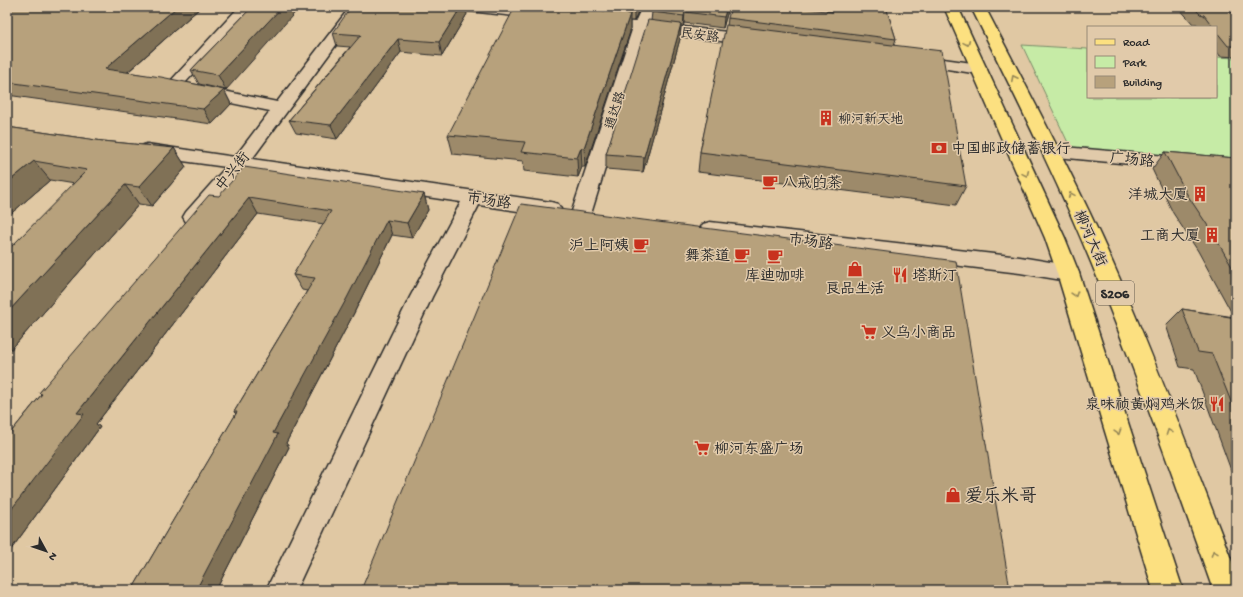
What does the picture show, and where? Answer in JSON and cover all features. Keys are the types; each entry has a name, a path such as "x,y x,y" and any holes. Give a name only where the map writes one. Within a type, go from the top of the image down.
{"main road":[{"name":"S206","path":"952,7 1055,238 1068,273 1168,590"},
{"name":"柳河大街","path":"978,7 1052,152 1108,276 1149,378 1228,590"}],"street":[{"path":"247,7 174,86 281,108"},
{"name":"中兴街","path":"181,232 239,164 357,7"},
{"path":"469,7 555,17"},
{"name":"通达路","path":"589,215 640,26 649,7"},
{"name":"民安路","path":"586,20 766,42"},
{"path":"899,59 979,69"},
{"name":"市场路","path":"129,148 589,215"},
{"name":"广场路","path":"1052,152 1236,168"},
{"path":"281,590 421,297 474,198"},
{"name":"市场路","path":"691,227 1020,265 1068,273"}],"green space":[{"path":"1022,45 1087,49 1087,98 1217,98 1217,57 1236,58 1236,161 1071,149"}],"building":[{"path":"7,7 177,7 105,69 161,77 224,90 203,109 7,82"},
{"path":"252,7 282,7 218,75 191,70"},
{"path":"351,7 461,7 439,42 398,39 331,125 289,120 361,35 333,33"},
{"path":"515,7 573,7 630,14 584,148 581,148 577,158 521,152 525,142 448,135"},
{"path":"654,7 727,7 724,17 685,12 684,16 652,12"},
{"path":"731,7 795,7 833,12 832,7 886,7 896,39 728,18"},
{"path":"1193,7 1226,7 1236,17 1236,46 1228,46 1217,32 1217,26 1212,26 1204,15 1200,14"},
{"path":"648,20 681,24 644,157 606,154"},
{"name":"柳河新天地","path":"726,25 942,51 966,186 700,152"},
{"path":"7,127 103,141 174,148 139,187 125,185 7,313 7,251 87,170 34,161 7,183"},
{"path":"1165,152 1236,158 1236,274 1214,235 1188,196"},
{"path":"244,167 424,194 407,223 387,220 347,298 273,433 278,434 196,590 132,590 237,412 234,412 315,278 293,275 331,211 249,198 77,413 84,414 7,515 7,437 42,394 39,393 209,195 219,196"},
{"name":"柳河东盛广场","path":"521,204 956,261 1010,590 361,590"},
{"path":"1182,309 1236,318 1236,414 1212,354 1198,352"}],"place":[{"name":"柳河新天地","path":"826,118"},
{"name":"中国邮政储蓄银行","path":"939,148"},
{"name":"八戒的茶","path":"770,182"},
{"name":"洋城大厦","path":"1200,194"},
{"name":"工商大厦","path":"1212,235"},
{"name":"沪上阿姨","path":"641,245"},
{"name":"舞茶道","path":"742,255"},
{"name":"库迪咖啡","path":"775,256"},
{"name":"良品生活","path":"855,269"},
{"name":"塔斯汀","path":"900,275"},
{"name":"义乌小商品","path":"869,332"},
{"name":"泉味祯黄焖鸡米饭","path":"1217,404"},
{"name":"柳河东盛广场","path":"702,448"},
{"name":"爱乐米哥","path":"953,495"}]}
